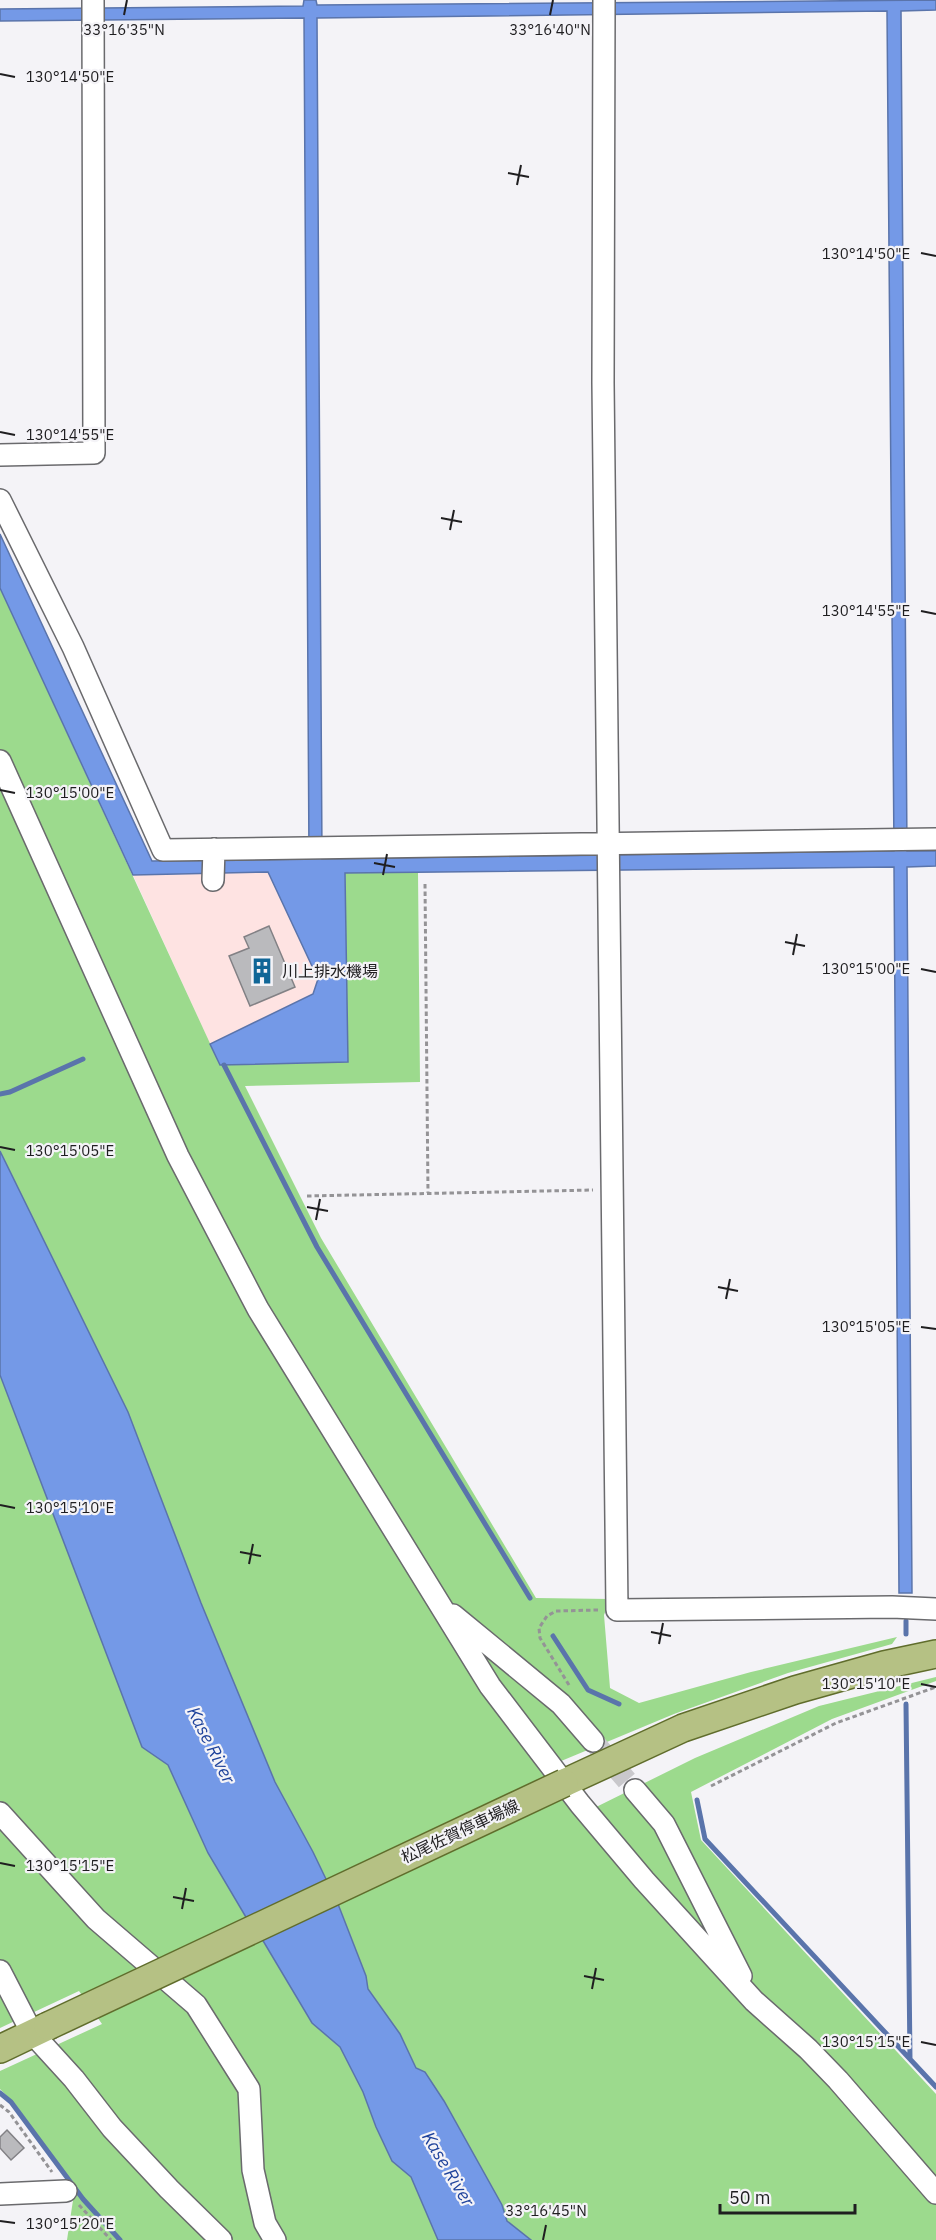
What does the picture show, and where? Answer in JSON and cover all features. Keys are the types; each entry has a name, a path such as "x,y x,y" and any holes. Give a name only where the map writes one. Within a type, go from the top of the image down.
{"main road":[{"name":"松尾佐賀停車場線","path":"0,2049 683,1728 772,1697 884,1665 936,1654"}],"street":[{"path":"0,455 94,453 93,1"},
{"path":"604,9 603,382 617,1610 892,1607 936,1609"},
{"path":"0,500 73,647 163,850 936,839"},
{"path":"0,761 177,1156 258,1309 490,1686 564,1783 644,1880 754,2001 808,2049 838,2080 936,2193"},
{"path":"213,880 214,849"},
{"path":"442,1605 561,1704 593,1741"},
{"path":"635,1790 664,1824 754,2001"},
{"path":"0,1813 96,1919 196,2005 249,2089 253,2170 266,2223 275,2240"},
{"path":"0,1971 74,2079 112,2128 221,2240"},
{"path":"0,2194 66,2191"}],"path":[{"path":"425,884 428,1193"},
{"path":"307,1196 612,1190"},
{"path":"570,1685 540,1638 539,1628 547,1616 556,1611 617,1610"},
{"path":"711,1786 836,1723 936,1687"}],"shaded area":[{"path":"269,872 318,980 313,994 210,1044 133,875"}],"green space":[{"path":"0,588 220,1065 348,1062 345,873 418,873 420,1082 245,1086 321,1238 536,1598 610,1599 604,1615 610,1688 639,1703 751,1672 897,1637 892,1644 788,1673 674,1714 542,1769 578,1816 695,1758 819,1706 936,1677 936,1681 832,1719 691,1792 701,1840 936,2094 936,2240 531,2240 507,2221 502,2205 416,2068 400,2034 368,1989 366,1976 338,1904 275,1782 201,1603 128,1412 0,1151"},
{"path":"0,1375 142,1746 168,1765 208,1853 250,1924 262,1939 312,2023 340,2047 363,2092 392,2161 411,2177 438,2240 67,2240 75,2187 15,2104 0,2089 0,2071 102,2024 79,1991 0,2028"}],"water":[{"path":"304,0 316,0 317,5 936,0 936,10 901,11 907,851 936,851 936,866 907,867 912,1593 899,1593 894,867 345,873 348,1062 220,1065 210,1044 313,994 318,979 268,872 133,875 0,588 0,534 152,861 309,859 304,18 0,21 0,9 303,6","holes":["887,11 894,851 322,859 317,18"]},
{"name":"Kase River","path":"0,1151 128,1412 201,1603 275,1782 338,1904 366,1976 368,1989 400,2034 416,2068 425,2072 444,2101 502,2205 507,2221 531,2240 438,2240 411,2177 392,2161 363,2092 340,2047 312,2023 262,1939 250,1924 208,1853 168,1765 142,1747 0,1375"}],"building":[{"name":"川上排水機場","path":"269,926 295,987 250,1006 229,956 249,948 244,937"},
{"path":"7,2130 24,2148 11,2160 0,2148 0,2137"}],"waterway":[{"path":"0,1094 10,1092 83,1059"},
{"path":"224,1065 317,1247 530,1598"},
{"path":"906,1621 906,1634"},
{"path":"553,1636 588,1690 619,1704"},
{"path":"906,1704 910,2059"},
{"path":"697,1800 705,1839 936,2087"},
{"path":"0,2093 11,2102 83,2199 120,2240"}],"tunnel":[{"path":"593,1741 635,1790"}],"place":[{"name":"川上排水機場","path":"262,971"}]}
